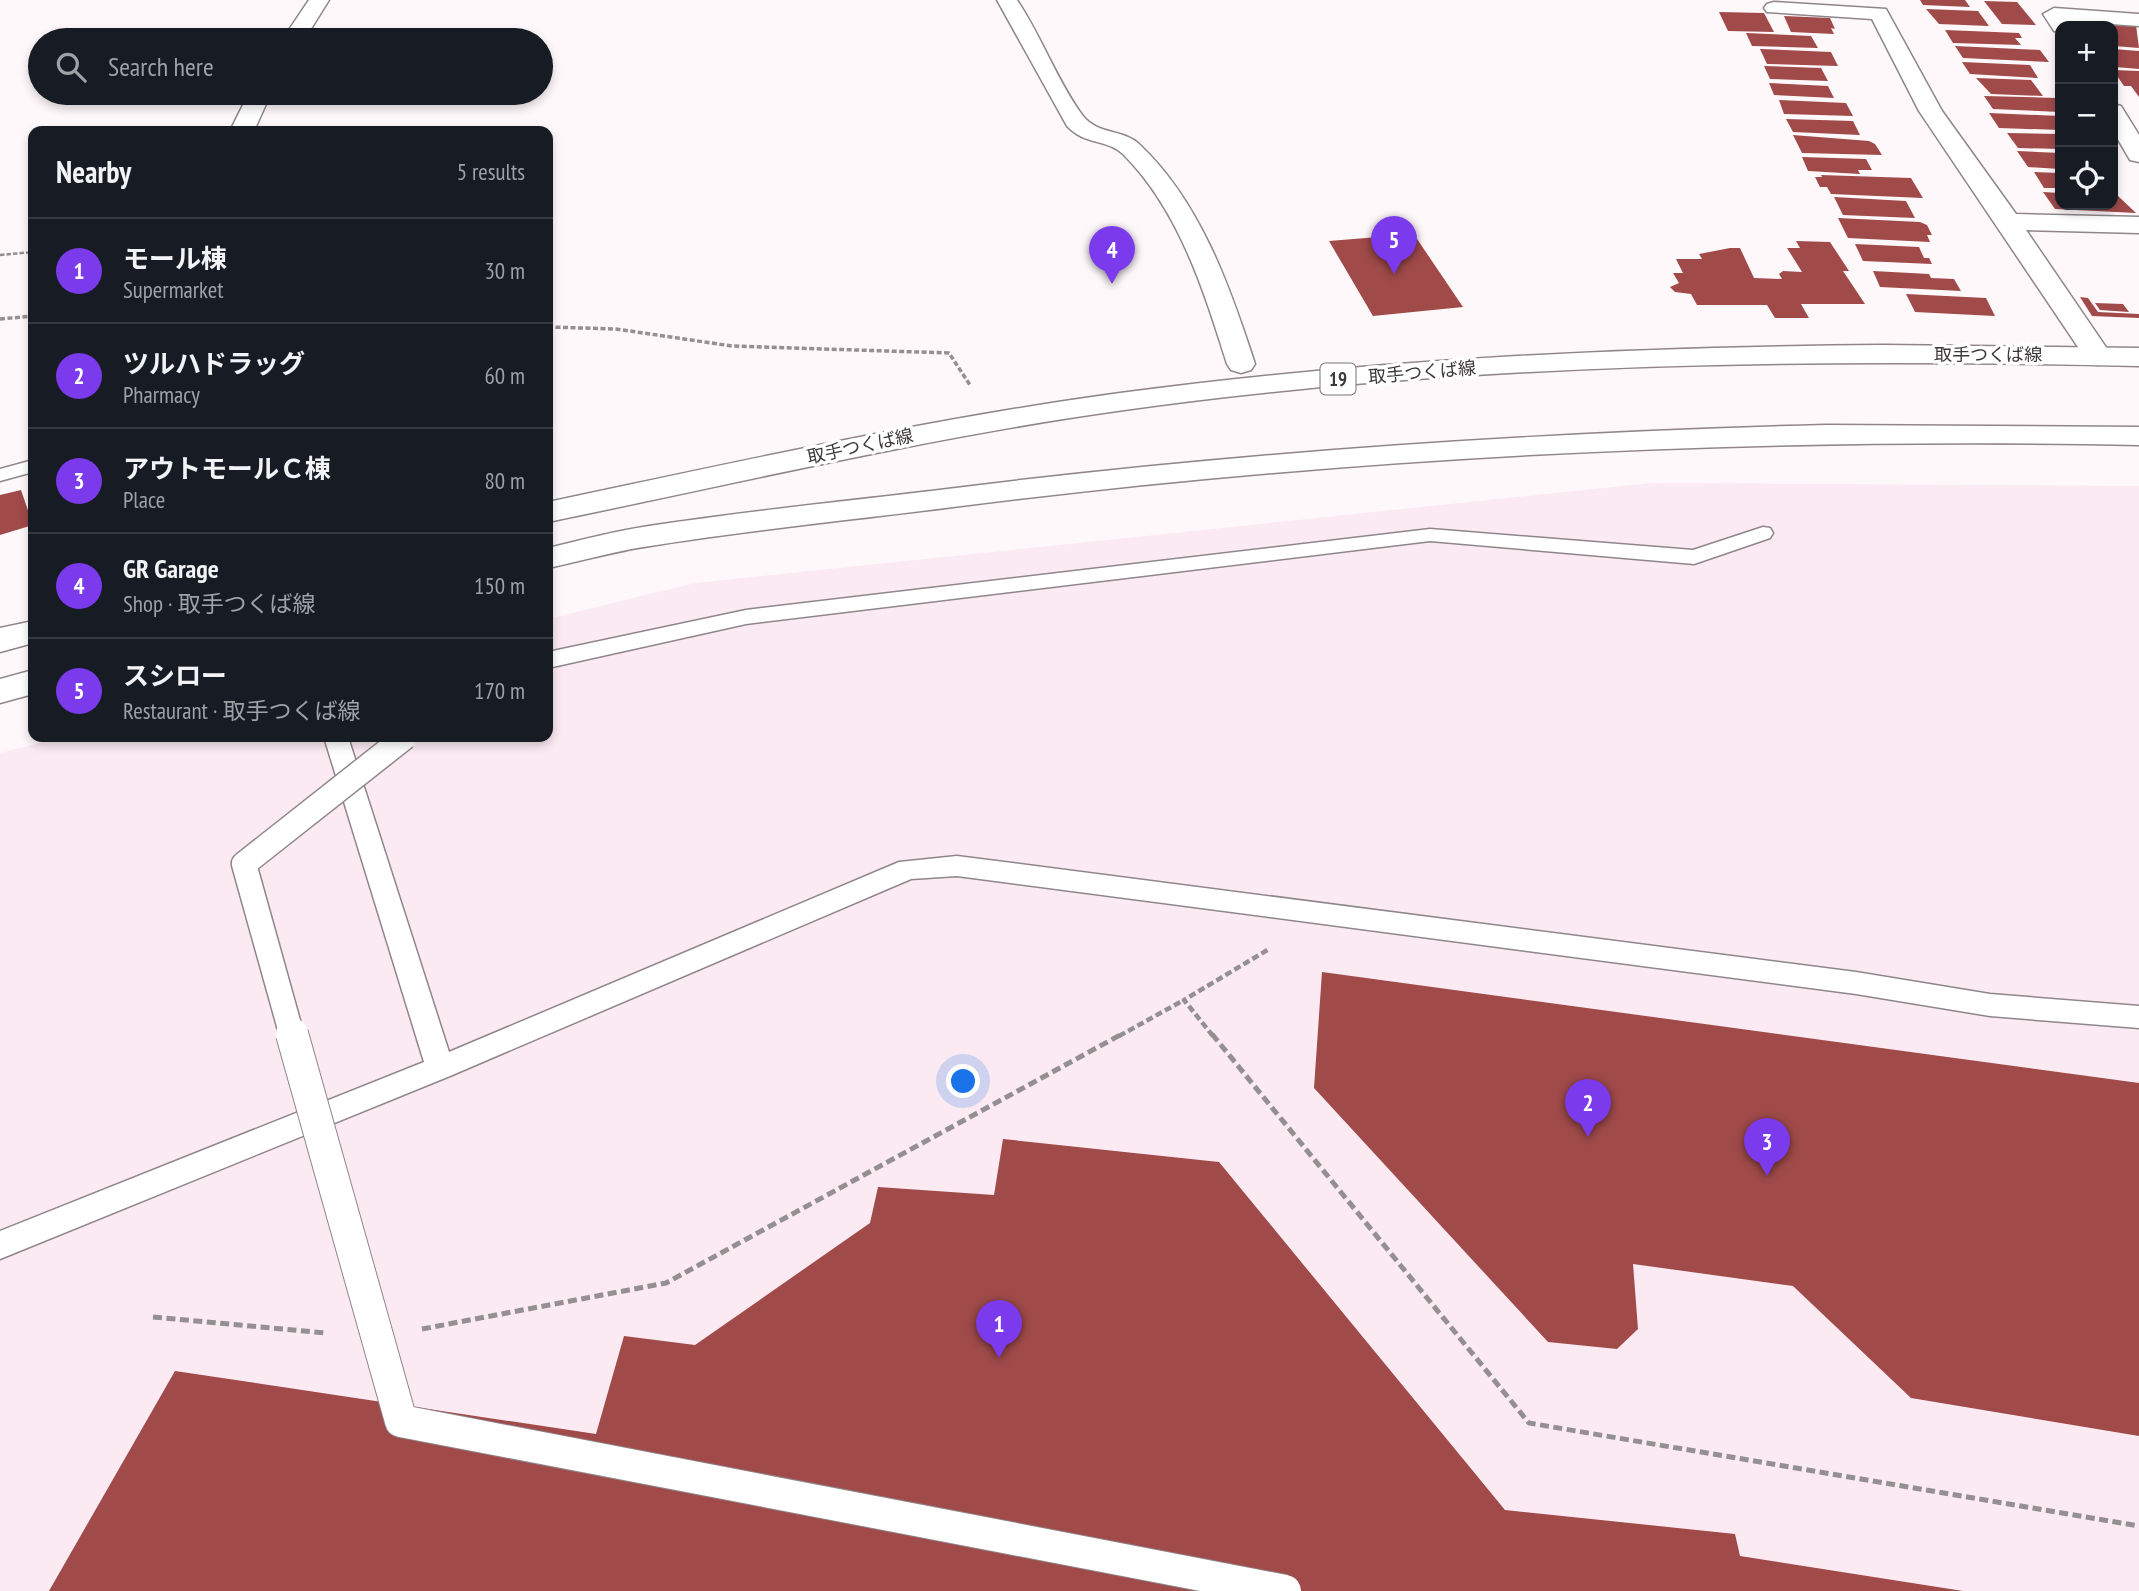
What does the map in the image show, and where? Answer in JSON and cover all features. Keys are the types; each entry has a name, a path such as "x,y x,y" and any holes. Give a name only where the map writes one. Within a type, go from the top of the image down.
{"main road":[{"path":"301,28 319,0"},
{"path":"1007,0 1076,123 1097,139 1128,145 1173,200 1215,285 1241,364"},
{"path":"1774,8 1879,13 1931,111 2098,356"},
{"path":"2059,21 2054,14 2139,20"},
{"path":"244,126 254,105"},
{"path":"2118,119 2139,155"},
{"path":"2008,222 2139,225"},
{"name":"取手つくば線","path":"553,511 915,434 1121,402 1250,388 1549,361 1766,355 2011,353 2139,357"},
{"path":"553,557 646,536 1301,461 1716,436 2037,433 2139,436"},
{"path":"0,640 28,633"},
{"path":"0,691 28,683"}],"lane":[{"path":"0,475 28,467"},
{"path":"553,659 746,617 1430,534 1693,556 1763,534"},
{"path":"338,742 440,1068"},
{"path":"399,742 244,864 401,1421 1285,1591"},
{"path":"0,1245 440,1068 908,869 929,866 971,868 1801,976 1990,1004 2139,1017"}],"path":[{"path":"0,255 28,252"},
{"path":"0,319 28,316"},
{"path":"553,327 616,329 732,346 949,353 971,386"},
{"path":"153,1317 378,1337 666,1283 1184,1000 1282,942"},
{"path":"1184,1000 1529,1423 2139,1526"}],"shaded area":[{"path":"1651,483 2139,486 2139,1591 0,1591 0,753 45,742 553,742 553,618 695,583"}],"building":[{"path":"1920,0 1965,0 1970,7 1923,5"},
{"path":"1984,1 2017,2 2036,25 2002,24"},
{"path":"1926,9 1978,11 1989,26 1939,24"},
{"path":"1719,12 1764,13 1774,32 1728,31"},
{"path":"1784,16 1830,18 1835,29 1831,28 1834,34 1791,32"},
{"path":"2118,24 2136,25 2139,48 2118,46"},
{"path":"1945,30 2019,33 2022,38 2015,38 2021,45 1953,43"},
{"path":"1746,33 1811,36 1818,48 1752,46"},
{"path":"1955,46 2040,50 2049,62 1963,58"},
{"path":"1760,49 1831,52 1838,66 1767,64"},
{"path":"2118,49 2139,51 2139,69 2118,67"},
{"path":"1962,62 2030,65 2038,78 1970,74"},
{"path":"1764,66 1821,68 1828,81 1770,79"},
{"path":"2118,70 2139,71 2139,97 2131,86 2124,86 2118,77"},
{"path":"1976,78 2031,80 2043,96 1991,94"},
{"path":"1769,83 1828,86 1834,98 1774,95"},
{"path":"1984,96 2055,98 2055,112 1993,109"},
{"path":"1779,100 1846,103 1853,116 1784,114"},
{"path":"1989,113 2055,116 2055,130 1999,128"},
{"path":"1786,119 1853,121 1860,135 1793,132"},
{"path":"2007,133 2055,134 2055,149 2018,148"},
{"path":"1793,135 1869,141 1875,144 1882,155 1802,153"},
{"path":"2017,151 2055,153 2055,169 2028,167"},
{"path":"1802,157 1866,159 1872,170 1858,170 1860,174 1808,171"},
{"path":"2034,172 2055,173 2055,188 2044,188"},
{"path":"1821,175 1911,178 1923,198 1831,194 1827,187 1820,187 1815,177 1822,177"},
{"path":"2043,192 2055,193 2055,209"},
{"path":"2118,196 2136,213 2075,210 2118,210"},
{"path":"1834,197 1906,201 1915,218 1843,215"},
{"path":"1838,218 1920,222 1927,225 1932,235 1927,235 1930,242 1848,238"},
{"path":"1411,230 1463,307 1373,316 1329,241 1378,237 1375,233"},
{"path":"1796,241 1830,242 1849,271 1843,271 1865,304 1801,304 1809,318 1775,318 1767,305 1697,305 1691,294 1675,292 1670,287 1679,283 1673,273 1683,273 1676,259 1702,259 1699,254 1730,248 1740,248 1754,278 1782,279 1779,274 1783,271 1802,272 1787,248 1800,248"},
{"path":"1855,244 1919,247 1924,258 1929,258 1932,264 1863,261"},
{"path":"1873,271 1929,274 1931,278 1954,279 1961,291 1880,287"},
{"path":"1906,294 1986,298 1995,316 1915,312"},
{"path":"2080,297 2088,298 2098,312 2139,314 2139,318 2092,316"},
{"path":"2095,303 2123,304 2129,312 2100,310"},
{"path":"21,490 28,510 28,527 0,535 0,495"},
{"path":"1322,972 2139,1083 2139,1436 1911,1398 1793,1286 1633,1264 1638,1329 1617,1349 1548,1342 1314,1088"},
{"path":"1003,1139 1219,1162 1505,1510 1735,1534 1740,1556 1963,1591 49,1591 175,1371 596,1434 624,1336 695,1345 870,1223 878,1187 994,1195"}],"place":[{"name":"スシロー","path":"1394,274"},
{"name":"GR Garage","path":"1112,284"},
{"name":"ツルハドラッグ","path":"1588,1137"},
{"name":"アウトモールＣ棟","path":"1767,1176"},
{"name":"モール棟","path":"999,1358"}]}
